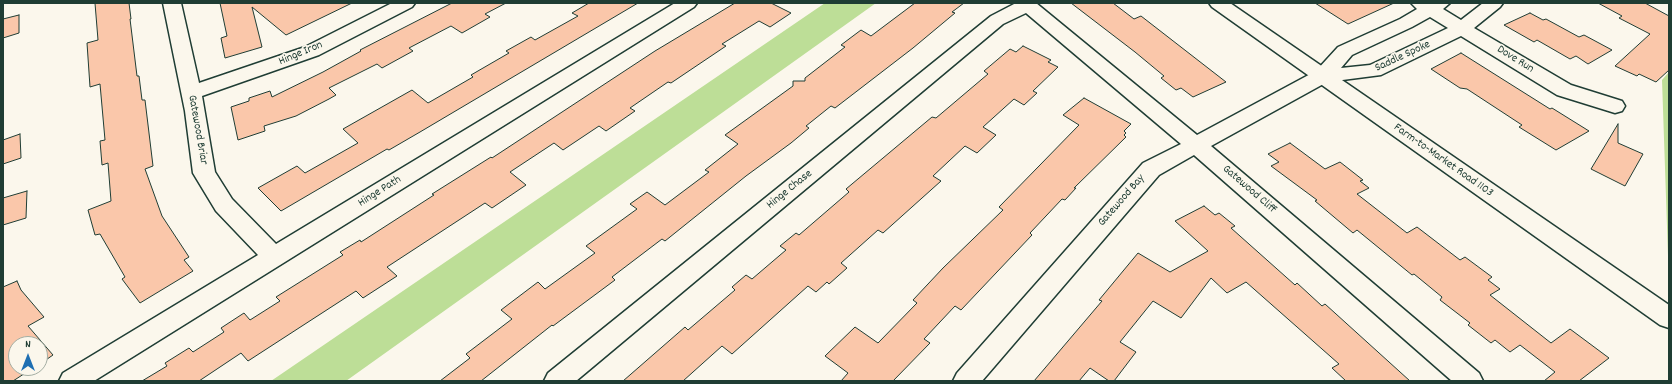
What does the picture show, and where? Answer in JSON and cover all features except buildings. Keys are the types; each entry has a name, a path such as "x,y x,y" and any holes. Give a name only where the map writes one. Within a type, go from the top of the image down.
{"street":[{"name":"Gatewood Briar","path":"172,3 191,93 204,174 224,205 274,257"},
{"name":"Hinge Iron","path":"191,93 312,51 406,3"},
{"name":"Hinge Path","path":"72,381 688,3"},
{"name":"Farm-to-Market Road 1103","path":"1218,3 1669,318"},
{"name":"Saddle Spoke","path":"1323,76 1374,71 1462,28 1494,3"},
{"name":"Gatewood Cliff","path":"1026,4 1195,144 1470,381"},
{"name":"Hinge Chase","path":"557,381 997,20 1026,4"},
{"path":"1323,76 1345,51 1406,23 1430,5"},
{"name":"Dove Run","path":"1430,5 1462,28 1564,90 1615,106"},
{"name":"Gatewood Bay","path":"966,381 1151,169 1323,76"}],"green space":[{"path":"825,3 876,3 346,381 271,381"},
{"path":"1669,72 1669,257 1662,80"}]}
